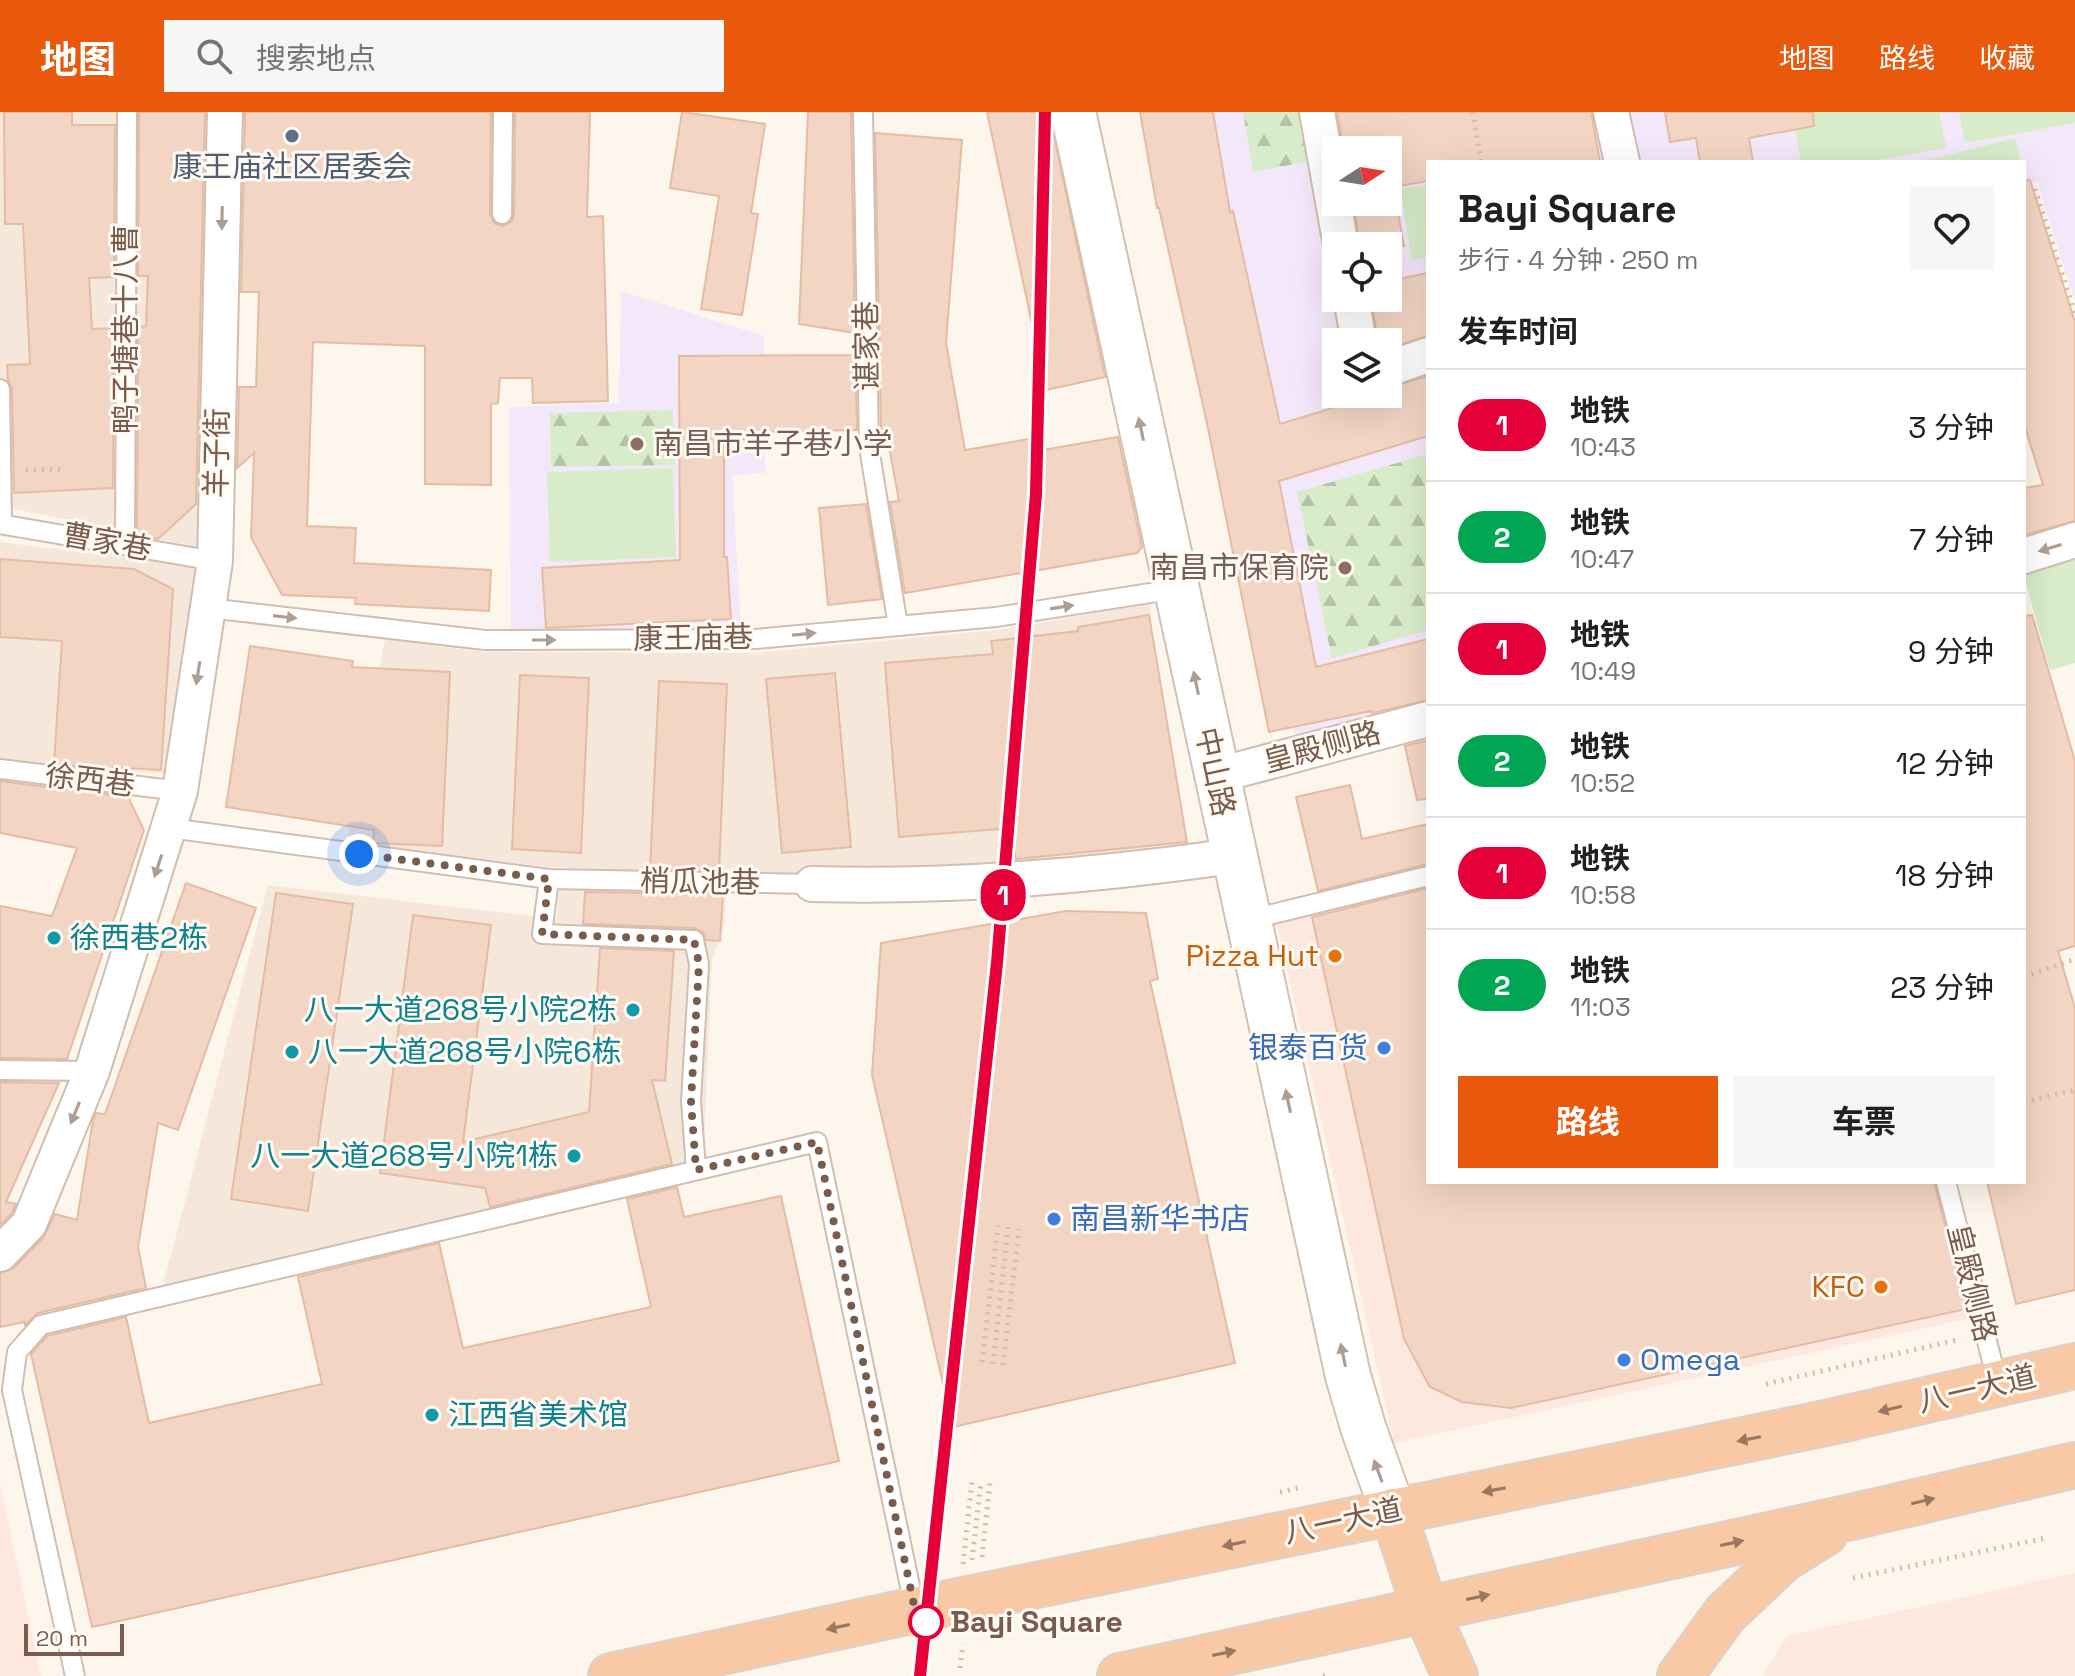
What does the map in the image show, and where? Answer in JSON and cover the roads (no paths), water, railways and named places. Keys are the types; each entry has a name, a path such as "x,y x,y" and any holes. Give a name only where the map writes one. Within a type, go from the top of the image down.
{"highway":[{"name":"八一大道","path":"611,1676 915,1610 1826,1423 2075,1366"},
{"path":"1120,1676 1847,1518 2075,1465"},
{"path":"1393,1511 1425,1609 1455,1676"},
{"path":"1680,1676 1725,1614 1770,1571 1847,1518"}],"main road":[{"name":"中山路","path":"1073,112 1215,776 1348,1376 1393,1511"}],"street":[{"name":"羊子街","path":"0,1254 29,1224 92,1071 180,791 215,561 225,112"},
{"path":"1317,112 1338,232"},
{"path":"1611,112 1622,160"},
{"path":"1402,364 1426,356"},
{"path":"2026,555 2075,540"},
{"name":"皇殿侧路","path":"1215,776 1426,720"},
{"name":"梢瓜池巷","path":"812,884 882,886 1120,872 1233,856"}],"lane":[{"name":"鸭子塘巷十八曹","path":"125,545 127,112"},
{"path":"502,214 503,112"},
{"name":"谌家巷","path":"863,112 869,447 898,626"},
{"path":"0,389 1,524"},
{"name":"曹家巷","path":"1,524 215,561"},
{"name":"康王庙巷","path":"208,608 485,640 755,639 996,617 1176,589"},
{"name":"徐西巷","path":"0,769 180,791"},
{"name":"梢瓜池巷","path":"170,828 549,879 812,884"},
{"path":"1248,920 1426,876"},
{"path":"549,879 542,934 694,940 699,964 691,1101 696,1170"},
{"path":"0,1070 92,1071"},
{"path":"75,1676 12,1390 17,1352 41,1325 817,1142 915,1610"},
{"name":"皇殿侧路","path":"1947,1184 1998,1384"}],"metro line":[{"name":"1","path":"920,1676 997,963 1036,494 1045,112"}],"place":[{"name":"康王庙社区居委会","path":"292,136"},
{"name":"南昌市羊子巷小学","path":"637,444"},
{"name":"南昌市保育院","path":"1345,568"},
{"name":"徐西巷2栋","path":"54,938"},
{"name":"Pizza Hut","path":"1335,956"},
{"name":"八一大道268号小院2栋","path":"633,1010"},
{"name":"银泰百货","path":"1384,1048"},
{"name":"八一大道268号小院6栋","path":"292,1052"},
{"name":"八一大道268号小院1栋","path":"574,1156"},
{"name":"南昌新华书店","path":"1054,1219"},
{"name":"KFC","path":"1881,1287"},
{"name":"Omega","path":"1624,1360"},
{"name":"江西省美术馆","path":"432,1415"},
{"name":"Bayi Square","path":"926,1622"}]}
